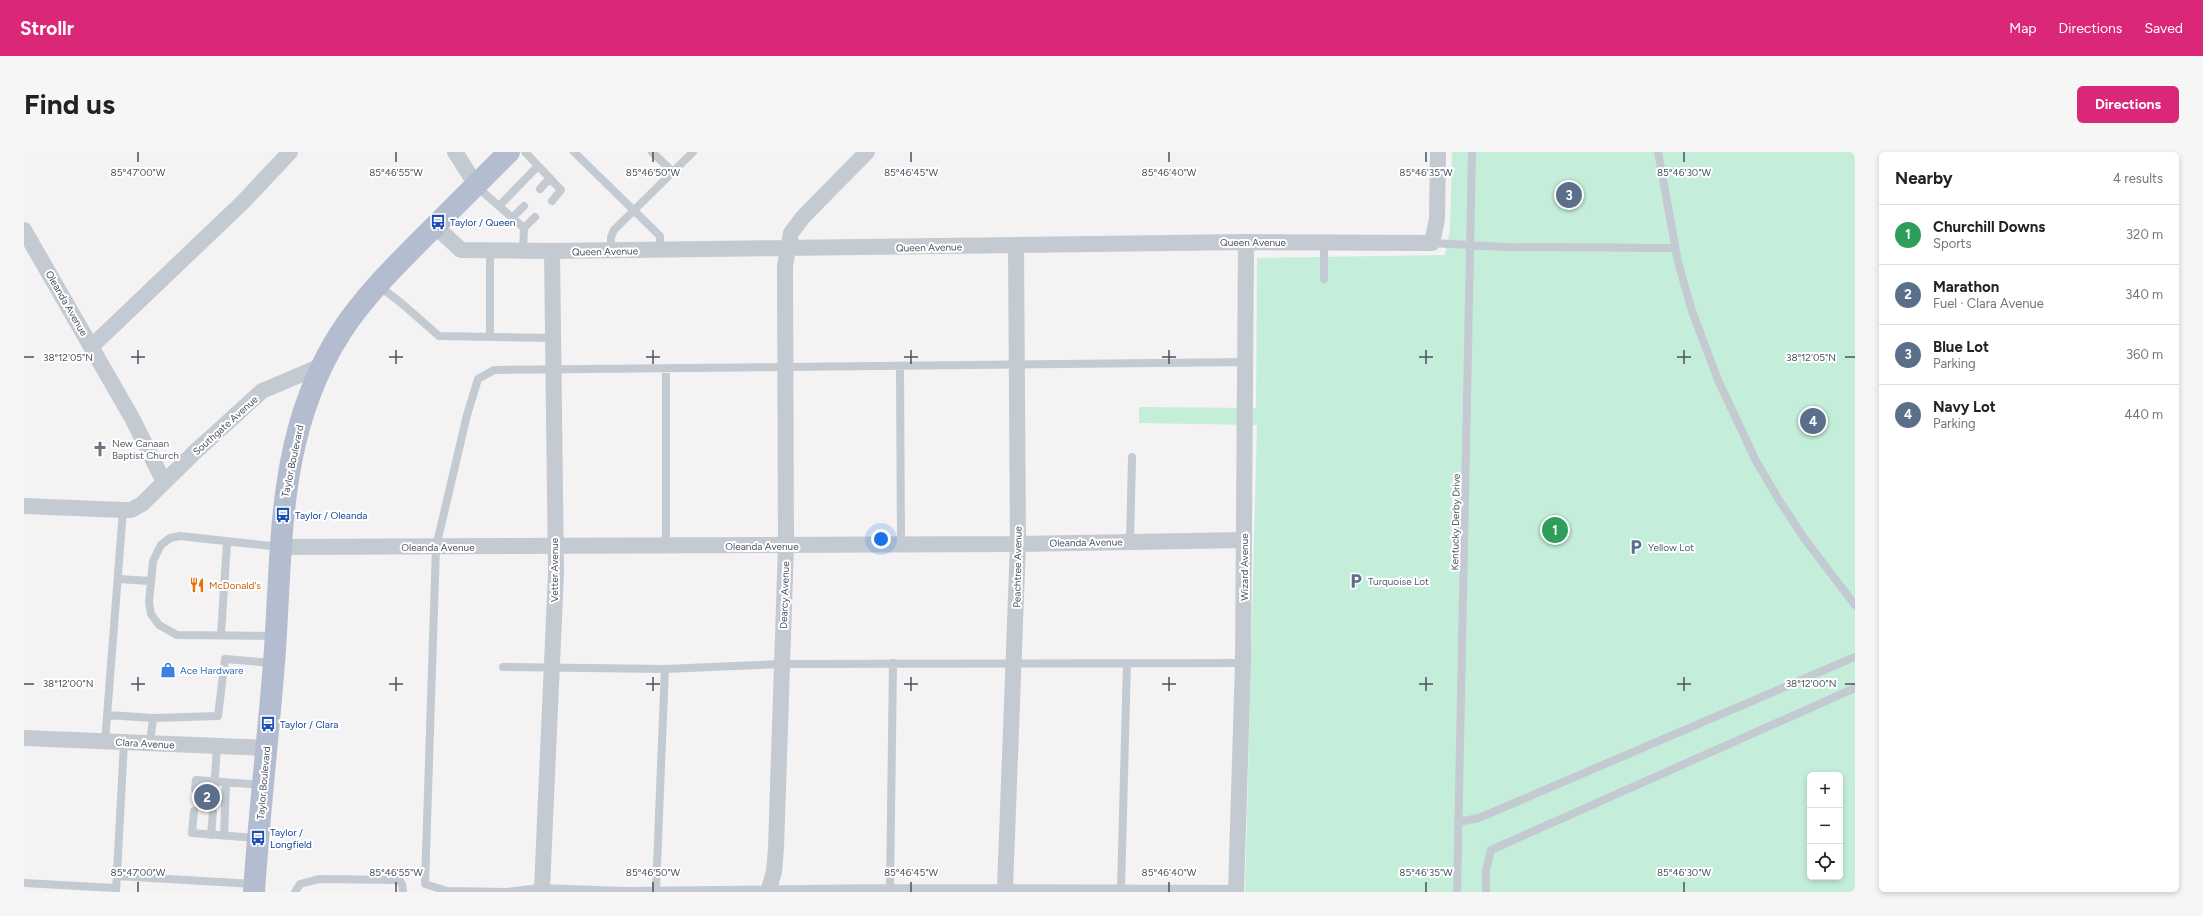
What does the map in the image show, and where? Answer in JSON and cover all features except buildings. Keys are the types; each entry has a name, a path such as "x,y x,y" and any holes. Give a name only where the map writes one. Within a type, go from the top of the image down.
{"main road":[{"name":"Taylor Boulevard","path":"255,888 258,838 274,663 286,484 294,445 305,405 321,366 341,332 378,285 509,152"}],"street":[{"path":"92,346 237,207 290,152"},
{"path":"456,152 476,185"},
{"name":"Dearcy Avenue","path":"769,890 774,872 776,848 786,546 785,266 787,248 791,233 803,217 867,152"},
{"path":"1432,243 1437,219 1438,152"},
{"name":"Queen Avenue","path":"435,226 461,250 490,251 611,251 1246,242 1432,243"},
{"name":"Oleanda Avenue","path":"24,230 92,346 132,418 164,482"},
{"name":"Wizard Avenue","path":"1236,891 1243,663 1247,362 1246,242"},
{"name":"Peachtree Avenue","path":"1005,888 1018,544 1016,246"},
{"name":"Vetter Avenue","path":"542,888 556,573 554,546 552,251"},
{"name":"Southgate Avenue","path":"24,506 123,510 137,508 262,391 321,366"},
{"name":"Oleanda Avenue","path":"281,547 786,546 1244,540"},
{"name":"Clara Avenue","path":"24,738 266,748"}],"lane":[{"path":"525,152 561,190 552,201"},
{"path":"574,152 660,236 660,250"},
{"path":"652,152 673,172"},
{"path":"611,251 611,236 614,230 693,152"},
{"name":"Kentucky Derby Drive","path":"1457,892 1472,152"},
{"path":"1658,152 1674,248 1692,311 1715,373 1756,461 1804,538 1855,605"},
{"path":"499,206 538,166"},
{"path":"540,189 550,178"},
{"path":"476,185 524,228"},
{"path":"513,217 524,206"},
{"path":"523,251 524,228 535,217"},
{"path":"1324,242 1324,279"},
{"path":"1432,243 1504,247 1674,248"},
{"path":"490,251 490,336"},
{"path":"378,285 439,336 552,338"},
{"path":"1236,891 1122,888 890,888 769,890 656,889 625,891 542,888 507,892 447,891 425,884 436,547 467,414 478,379 494,370 553,371 1247,362"},
{"path":"900,366 899,475 901,545"},
{"path":"666,369 666,546"},
{"path":"1130,542 1132,457"},
{"path":"105,742 123,510"},
{"path":"276,636 177,635 159,625 151,614 149,602 150,581 153,560 161,545 170,538 180,536 281,547"},
{"path":"221,635 227,542"},
{"path":"118,579 150,581"},
{"path":"1458,822 1479,818 1855,657"},
{"path":"107,714 153,718 218,716 225,659 274,663"},
{"path":"503,668 665,669 782,664 1014,662 1243,663"},
{"path":"1122,888 1127,662"},
{"path":"890,888 893,663"},
{"path":"656,889 665,669"},
{"path":"1486,892 1486,870 1491,850 1855,688"},
{"path":"150,744 153,718"},
{"path":"24,883 116,890 124,742"},
{"path":"214,786 217,746"},
{"path":"195,789 196,780 214,786 226,782 263,785"},
{"path":"224,836 226,782"},
{"path":"194,811 192,834 258,838"},
{"path":"212,835 213,812"},
{"path":"117,876 255,888"},
{"path":"295,892 300,884 319,879 384,879 399,880 402,884 403,892"}],"green space":[{"path":"1452,152 1855,152 1855,892 1245,892 1257,425 1139,423 1139,407 1256,408 1257,258 1445,255 1450,229"}],"place":[{"name":"Blue Lot","path":"1569,195"},
{"name":"Taylor / Queen","path":"438,222"},
{"name":"Navy Lot","path":"1813,421"},
{"name":"New Canaan Baptist Church","path":"100,449"},
{"name":"Taylor / Oleanda","path":"283,515"},
{"name":"Churchill Downs","path":"1555,530"},
{"name":"Yellow Lot","path":"1636,547"},
{"name":"Turquoise Lot","path":"1356,581"},
{"name":"McDonald's","path":"197,585"},
{"name":"Ace Hardware","path":"168,670"},
{"name":"Taylor / Clara","path":"268,724"},
{"name":"Marathon","path":"207,797"},
{"name":"Taylor / Longfield","path":"258,838"}]}
